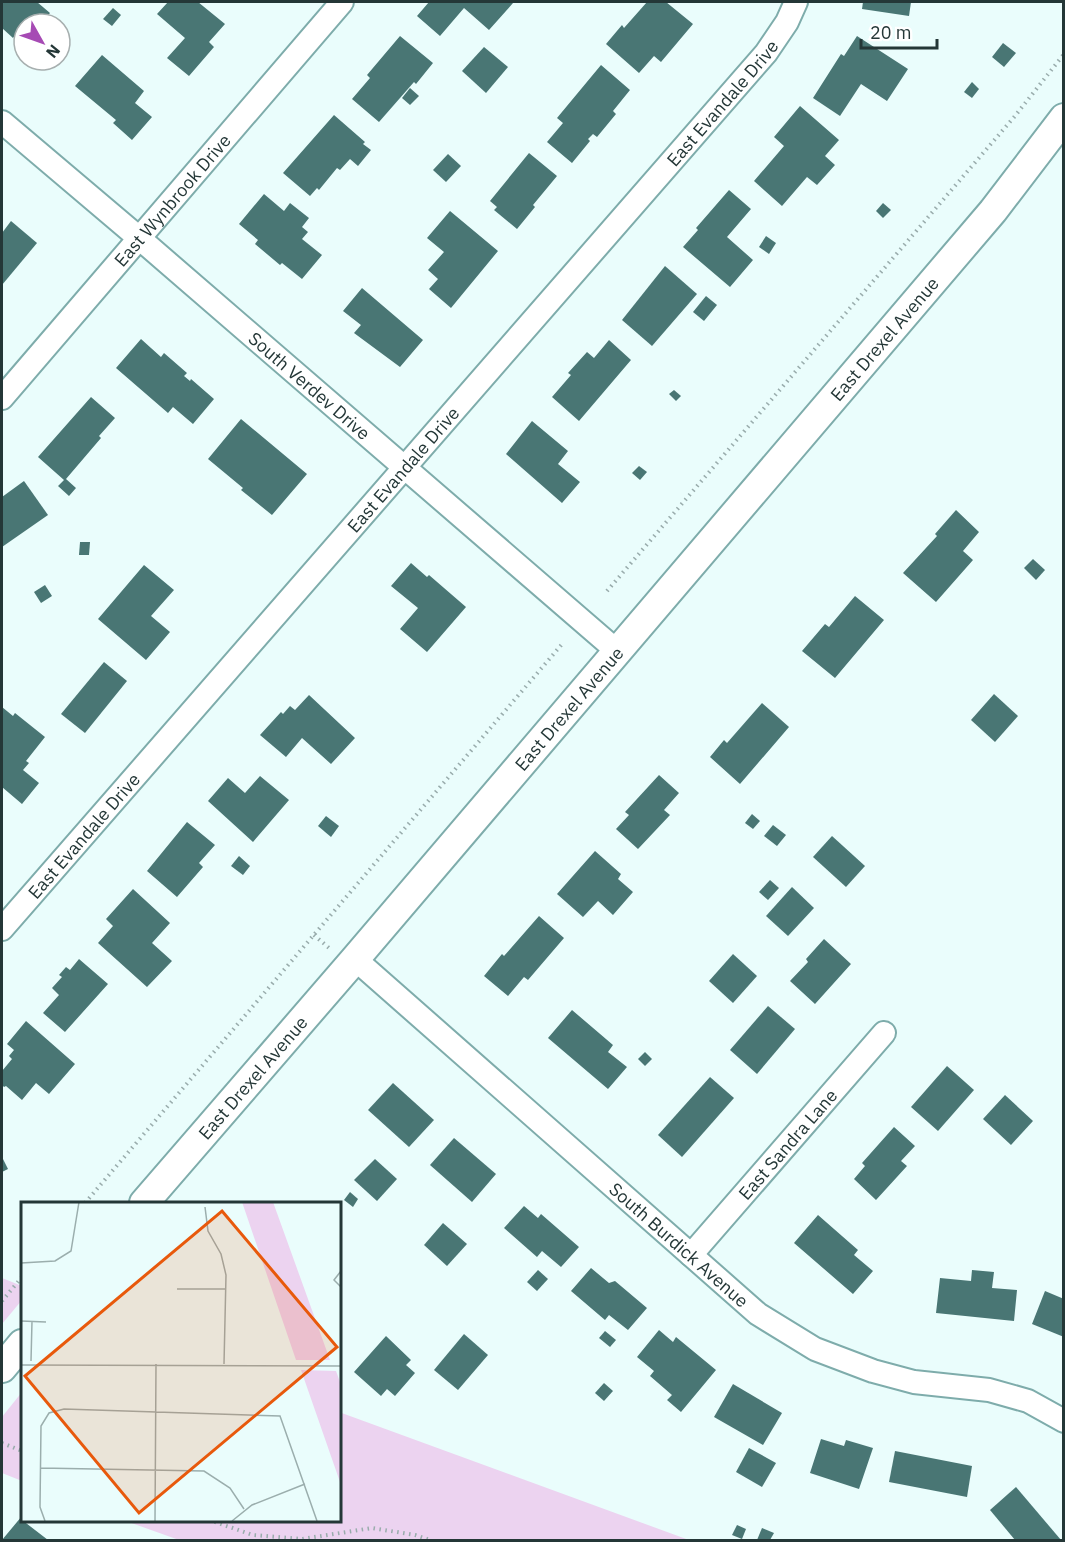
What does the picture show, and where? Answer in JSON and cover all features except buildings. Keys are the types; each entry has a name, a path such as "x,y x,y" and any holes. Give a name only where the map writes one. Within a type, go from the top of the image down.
{"street":[{"name":"East Wynbrook Drive","path":"2,398 342,2"},
{"name":"East Evandale Drive","path":"2,929 766,52 787,22 796,2"},
{"name":"East Drexel Avenue","path":"145,1202 355,960 993,211 1064,118"},
{"name":"South Verdev Drive","path":"2,122 617,651"},
{"name":"East Drexel Avenue","path":"993,211 1064,139"},
{"name":"South Burdick Avenue","path":"355,960 758,1314 815,1349 873,1371 914,1382 989,1390 1028,1401 1064,1421"},
{"name":"East Sandra Lane","path":"691,1256 884,1033"},
{"path":"2,1368 21,1345"}],"path":[{"path":"607,591 1015,116 1064,54"},
{"path":"86,1202 563,643"},
{"path":"2,1301 21,1278"},
{"path":"2,1443 21,1451"},
{"path":"212,1521 253,1535 302,1539 372,1528 415,1535 430,1540"}],"shaded area":[{"path":"2,1278 21,1286 21,1301 2,1324"},
{"path":"21,1393 21,1481 2,1473 2,1417"},
{"path":"340,1412 689,1540 179,1540 126,1521 340,1521"}]}
